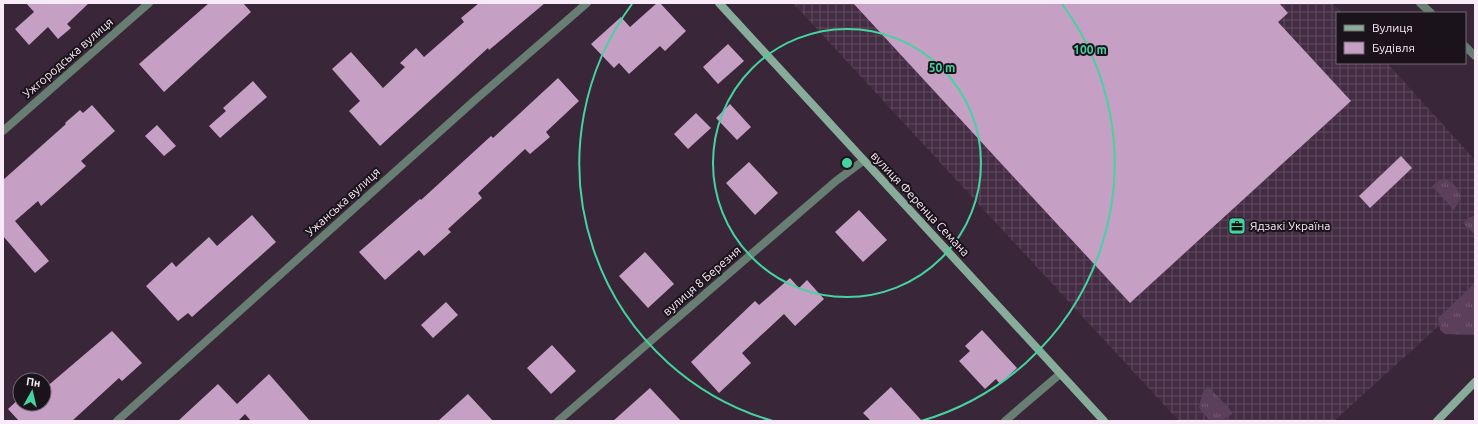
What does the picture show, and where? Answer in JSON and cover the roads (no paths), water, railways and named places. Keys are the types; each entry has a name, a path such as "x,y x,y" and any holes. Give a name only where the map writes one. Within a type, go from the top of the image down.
{"street":[{"name":"Ужгородська вулиця","path":"3,131 149,3"},
{"name":"Ужанська вулиця","path":"117,421 469,105 587,3"},
{"name":"вулиця Ференца Семана","path":"719,3 1104,421"},
{"path":"1420,3 1430,12"},
{"path":"1466,47 1475,56"},
{"name":"вулиця 8 Березня","path":"558,421 836,181 863,161"},
{"path":"1005,421 1060,374"},
{"path":"1436,421 1475,382"}],"place":[{"name":"Ядзакі Україна","path":"1237,226"}]}
